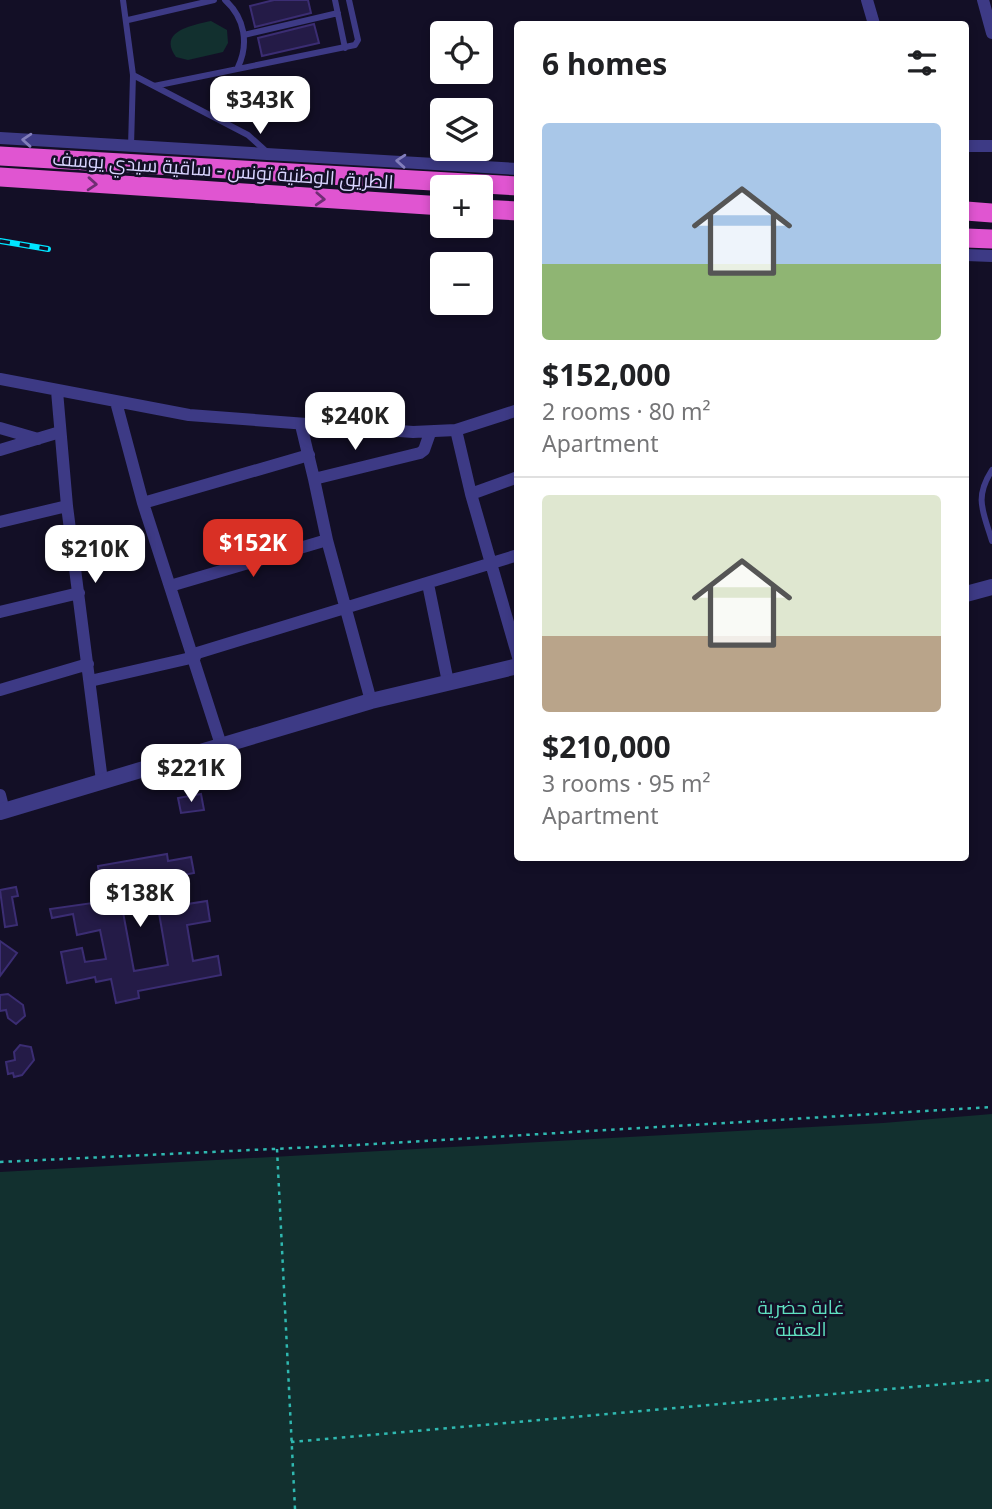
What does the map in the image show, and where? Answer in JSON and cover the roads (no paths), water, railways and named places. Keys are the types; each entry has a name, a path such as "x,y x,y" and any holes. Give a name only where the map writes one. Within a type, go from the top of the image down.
{"highway":[{"name":"الطريق الوطنية تونس - ساقية سيدي يوسف","path":"0,156 514,186"},
{"name":"الطريق الوطنية تونس - ساقية سيدي يوسف","path":"0,177 430,205"},
{"path":"493,210 514,211"},
{"path":"969,211 992,213"},
{"path":"969,238 992,239"}],"street":[{"path":"867,0 873,21"},
{"path":"983,0 992,33"},
{"path":"0,138 514,169"},
{"path":"969,146 992,146"},
{"path":"969,255 992,256"},
{"path":"0,379 227,420 302,425 430,433 456,430 514,411"},
{"path":"57,391 66,506 102,781"},
{"path":"116,402 143,503 222,748"},
{"path":"302,425 327,540 371,701"},
{"path":"0,428 39,439"},
{"path":"456,430 471,494 514,643"},
{"path":"0,450 60,432"},
{"path":"314,479 420,453 424,450 430,433"},
{"path":"143,503 309,455"},
{"path":"471,494 514,478"},
{"path":"0,522 66,506"},
{"path":"170,586 327,540"},
{"path":"90,681 194,656 514,556"},
{"path":"428,584 448,682"},
{"path":"969,593 992,587"},
{"path":"0,612 79,593"},
{"path":"0,691 88,664"},
{"path":"0,794 2,812 371,701 514,667"}],"lane":[{"path":"123,0 128,20 133,75 131,146"},
{"path":"128,20 214,0"},
{"path":"225,0 239,18 244,35 244,52 238,67"},
{"path":"335,0 345,48"},
{"path":"154,86 238,67 355,46 358,40 349,0"},
{"path":"244,35 338,13"},
{"path":"133,75 248,135 268,153"},
{"path":"992,470 983,484 980,498 992,541"}],"railway":[{"path":"0,241 48,249"}],"park label":[{"name":"غابة حضرية العقبة","path":"801,1318"}]}
